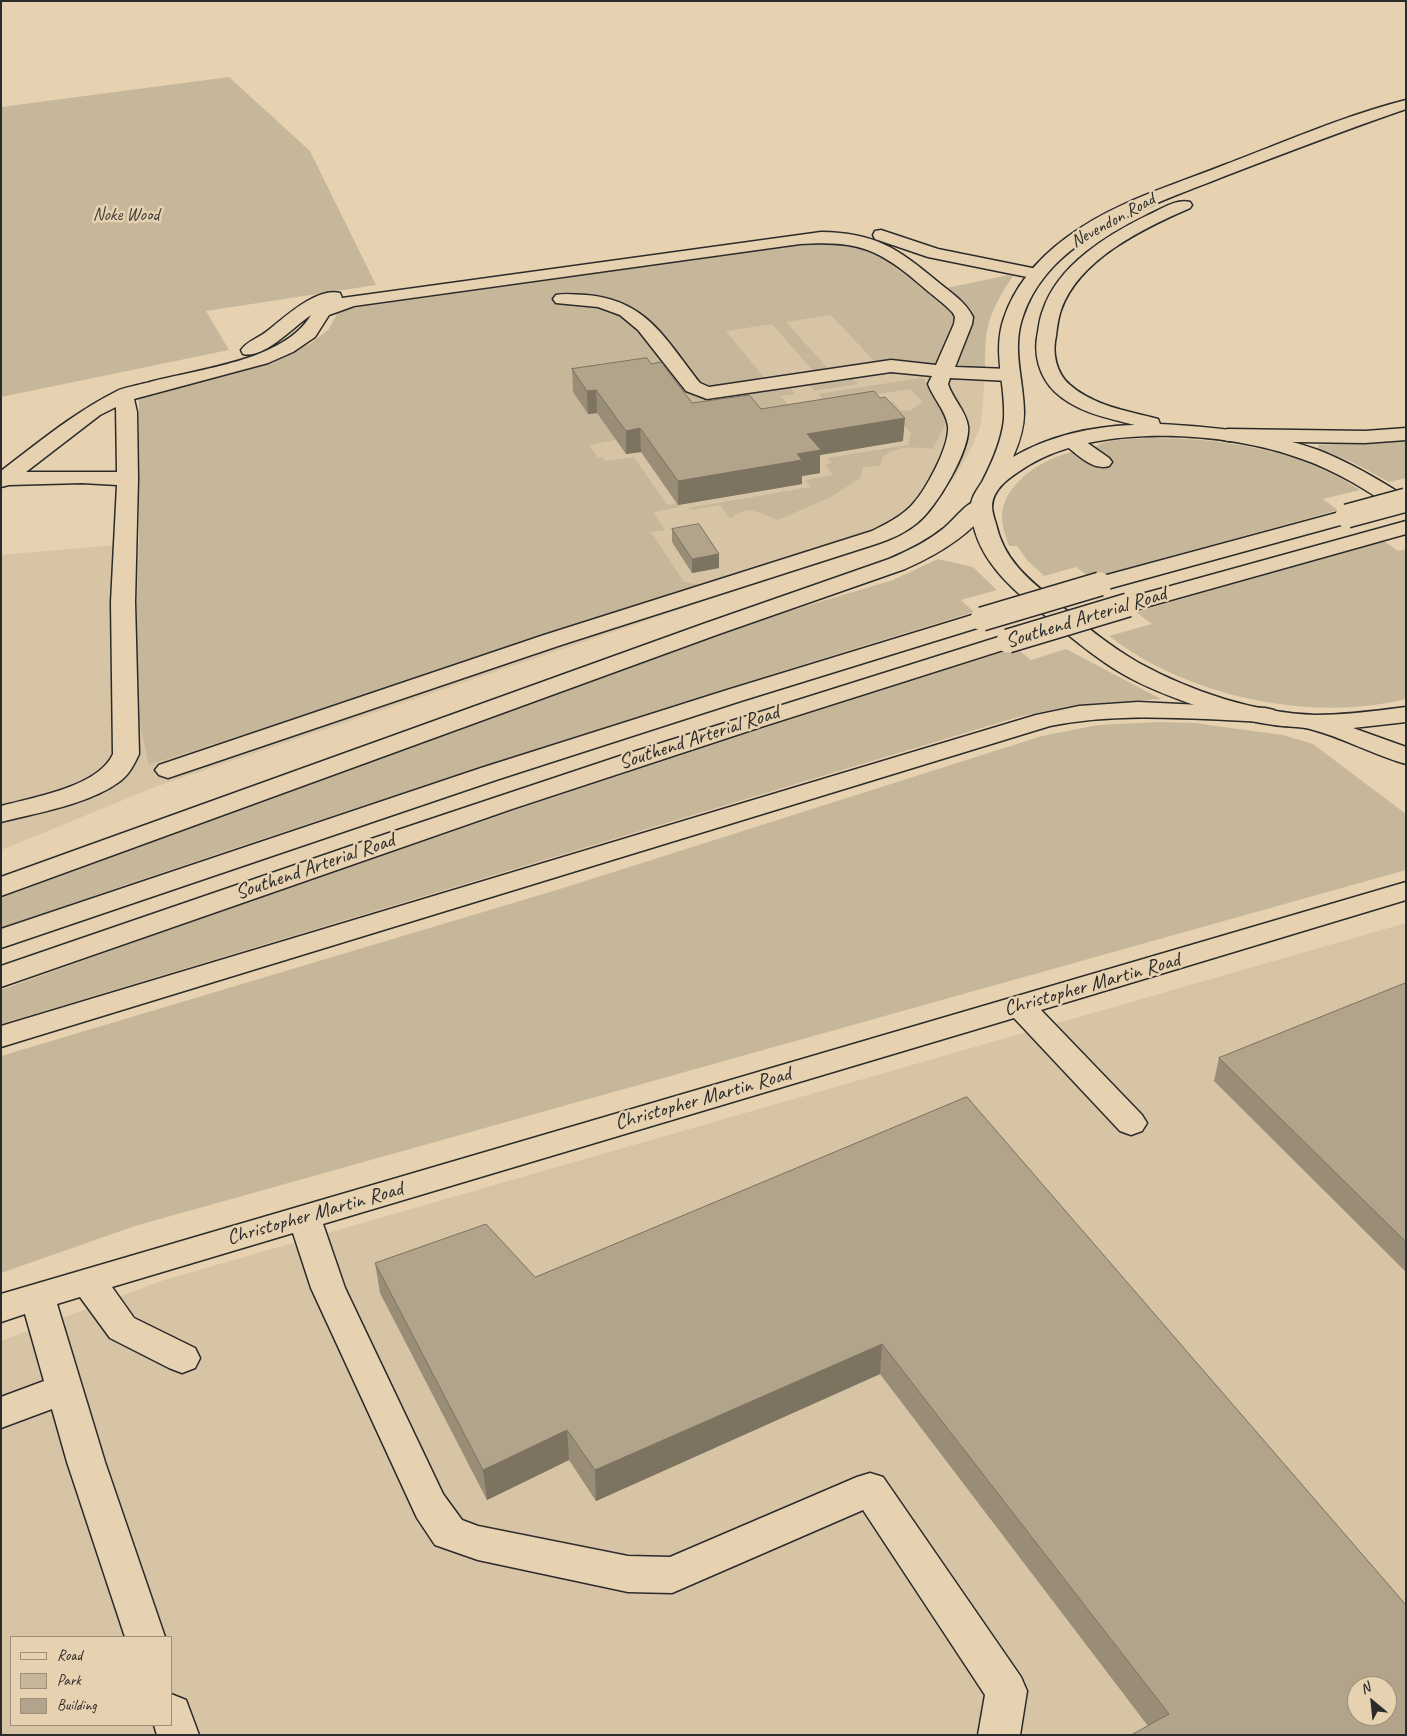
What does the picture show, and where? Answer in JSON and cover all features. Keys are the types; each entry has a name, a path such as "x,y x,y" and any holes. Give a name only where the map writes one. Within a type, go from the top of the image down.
{"main road":[{"name":"Nevendon Road","path":"986,495 1014,422 1014,402 1007,350 1010,326 1021,298 1037,274 1058,253 1080,236 1142,203 1268,153 1406,104"},
{"path":"1350,139 1406,114"},
{"name":"Nevendon Road","path":"1179,430 1111,413 1074,396 1056,380 1044,352 1052,309 1064,288 1080,270 1101,250 1125,234 1199,199"},
{"path":"37,432 87,402 122,386 244,352 270,338 302,311 313,305 354,293 793,232 829,229 857,230 879,234 918,248 1037,274"},
{"path":"3,480 93,411 123,395 160,384 242,365 278,352 293,345 309,333 314,328 323,311 351,301 825,237 854,238 892,253 953,302 964,317 963,324 938,384 958,427 955,448 920,510 887,532 795,564 484,661 168,770"},
{"path":"914,270 1013,270"},
{"path":"562,299 600,302 626,311 645,326 693,387 707,393 891,366 943,372 1009,375"},
{"path":"1,814 82,790 104,780 119,768 126,754 123,602 128,479 127,412 123,395"},
{"path":"3,884 720,625 897,564 920,554 952,533 1008,471 1031,456 1072,441 1127,431 1179,430 1228,436 1296,450 1326,461 1359,477 1406,506"},
{"path":"1228,436 1365,437 1406,434"},
{"path":"1072,441 1102,462"},
{"path":"3,480 82,477 128,479"},
{"path":"986,495 986,533 994,554 1001,564 1029,591 1109,654 1134,670 1168,687 1215,703 1264,715 1312,722 1406,756"},
{"name":"Southend Arterial Road","path":"1,939 444,788 721,699 1100,584 1406,500"},
{"name":"Southend Arterial Road","path":"1,977 468,814 763,717 1128,605 1406,527"},
{"path":"1,1037 1045,720 1089,712 1138,709 1264,715"},
{"path":"1312,722 1377,718 1406,714"},
{"name":"Christopher Martin Road","path":"1,1308 1406,891"},
{"path":"1020,1006 1131,1122"},
{"path":"304,1217 328,1288 430,1506 449,1533 478,1542 628,1574 672,1575 870,1489 1006,1691 999,1735"},
{"path":"88,1281 122,1328 182,1358"},
{"path":"37,1296 86,1462 145,1636"},
{"path":"1,1413 64,1389"},
{"path":"172,1717 178,1735"}],"shaded area":[{"path":"835,240 866,246 928,292 1009,275 1013,276 1000,294 987,326 980,427 970,451 953,480 882,541 155,787 1,850 1,555 139,543 139,397 242,370 310,344 329,329 339,310"},
{"path":"1406,923 1406,1735 1,1735 1,1341 164,1280"}],"green space":[{"name":"Noke Wood","path":"229,77 310,151 376,285 206,311 229,350 1,397 1,107"},
{"path":"835,240 866,246 928,292 1009,275 1013,276 999,298 990,319 985,341 985,367 970,370 956,363 947,362 933,365 877,364 831,315 786,322 830,371 815,373 772,324 726,331 767,381 789,386 795,394 781,396 790,407 589,445 598,458 602,457 605,461 634,457 667,505 678,503 681,507 653,512 665,530 651,532 684,582 700,585 149,765 138,716 135,660 139,543 139,397 242,370 310,344 329,329 339,310"},
{"path":"851,376 858,384 815,391 808,383"},
{"path":"920,378 925,379 925,383 930,383 945,417 943,428 933,449 912,448 893,451 882,458 880,466 863,467 860,478 831,497 778,520 759,512 748,510 736,514 730,519 720,505 690,510 688,508 811,487 805,480 833,475 825,465 832,463 827,458 908,445 911,433 894,414 887,401 894,402 900,410 910,411 923,402 910,389 825,402 818,394"},
{"path":"1150,438 1204,440 1259,449 1312,465 1337,476 1360,490 1323,499 1338,510 1091,578 1076,567 1044,576 1027,560 1017,546 1009,546 1002,524 1003,508 1007,496 1023,477 1045,462 1068,453 1089,451 1100,444 1110,441"},
{"path":"1406,440 1406,478 1389,482 1350,461 1318,448 1318,445"},
{"path":"1384,541 1398,551 1406,549 1406,699 1369,706 1330,708 1250,699 1211,689 1174,675 1140,657 1109,636 1152,624 1136,612"},
{"path":"938,559 973,567 997,590 961,600 974,612 486,765 243,845 1,928 1,898 722,634 796,609 893,580"},
{"path":"1016,648 1031,660 1066,649 1161,699 1074,705 1018,717 1,1024 1,990 253,900 507,813 761,729"},
{"path":"1158,722 1195,723 1283,735 1313,744 1406,814 1406,870 135,1226 1,1273 1,1056 560,889 1042,736 1098,725"}],"building":[{"path":"647,358 651,364 661,362 692,403 749,395 761,409 874,391 880,398 885,397 905,418 807,434 821,450 797,454 802,460 678,481 640,428 626,431 596,390 587,391 572,369"},
{"path":"699,524 719,554 692,559 672,529"},
{"path":"1406,983 1406,1242 1219,1058"},
{"path":"967,1097 1406,1605 1406,1735 1131,1735 1169,1714 882,1344 595,1470 567,1430 483,1470 375,1263 486,1224 535,1277"}]}
